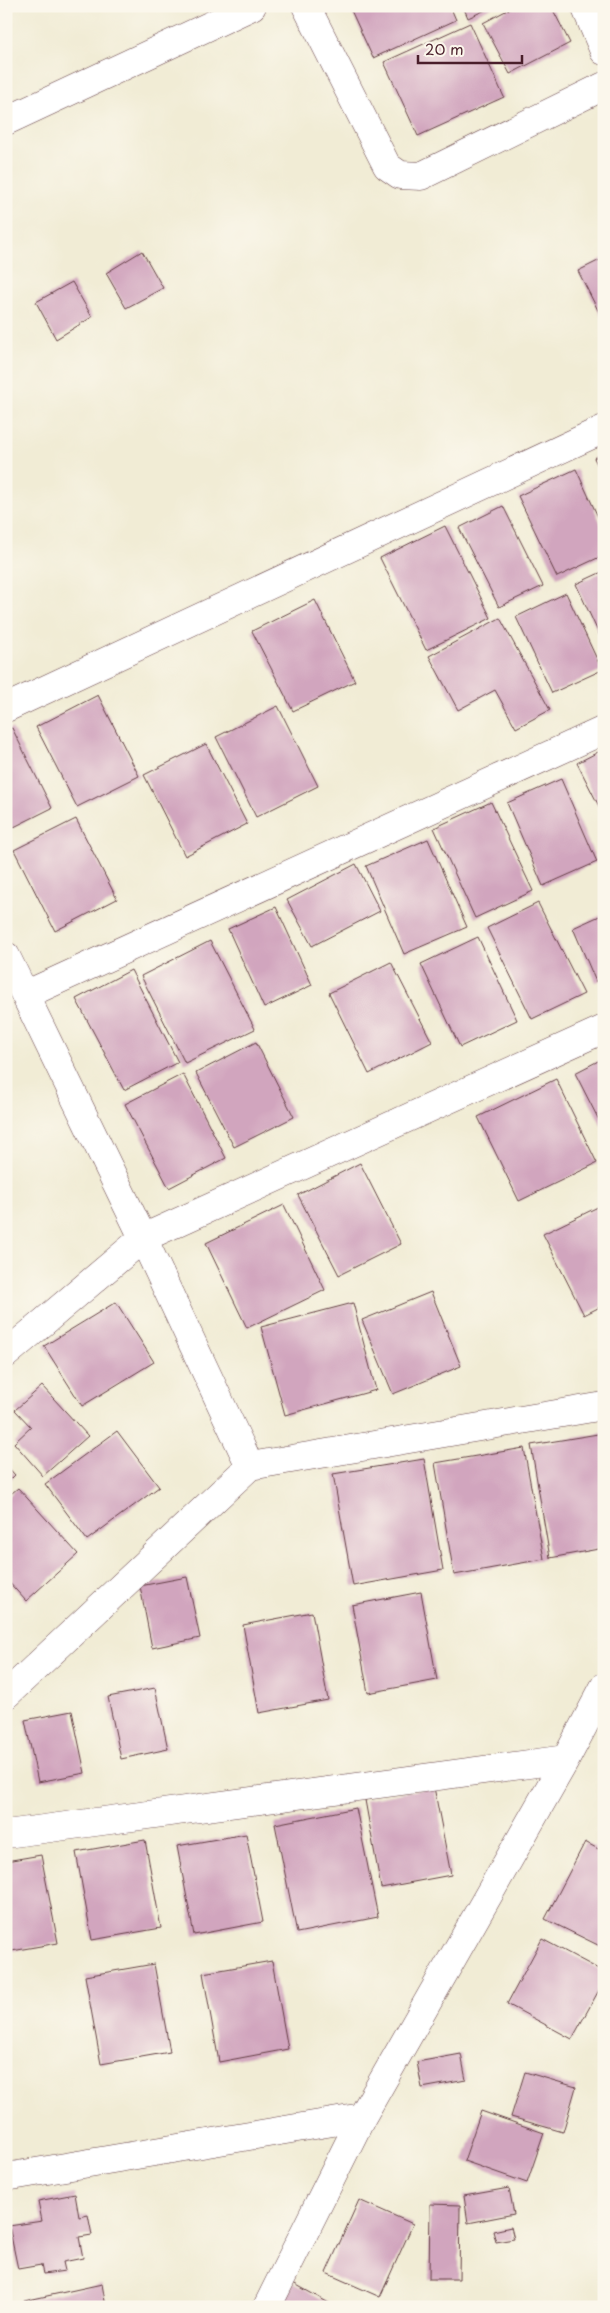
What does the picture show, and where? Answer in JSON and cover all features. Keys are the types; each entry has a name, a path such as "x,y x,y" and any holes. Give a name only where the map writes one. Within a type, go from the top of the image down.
{"street":[{"path":"6,121 252,6"},
{"path":"306,6 387,166 400,174 421,176 604,86"},
{"path":"585,6 604,52"},
{"path":"6,708 604,429"},
{"path":"25,995 604,730"},
{"path":"6,956 143,1238 250,1466"},
{"path":"6,1354 143,1238 604,1029"},
{"path":"6,1695 250,1466 604,1406"},
{"path":"267,2307 362,2117 566,1759 604,1687"},
{"path":"6,1834 566,1759"},
{"path":"6,2177 362,2117"}],"building":[{"path":"349,6 450,6 456,20 373,58"},
{"path":"463,6 494,6 468,18"},
{"path":"515,6 551,6 570,43 510,74 483,23"},
{"path":"470,23 504,97 418,136 384,62"},
{"path":"142,251 163,288 126,308 106,273"},
{"path":"604,258 604,322 578,271"},
{"path":"72,282 92,317 56,339 36,302"},
{"path":"604,453 604,478 594,458"},
{"path":"576,469 604,530 604,555 557,577 518,496"},
{"path":"503,506 543,586 499,607 459,528"},
{"path":"445,526 491,618 426,650 380,558"},
{"path":"604,571 604,645 576,584"},
{"path":"566,593 602,670 552,693 516,617"},
{"path":"315,600 355,681 293,711 252,631"},
{"path":"500,618 550,710 516,728 495,690 458,710 429,656"},
{"path":"98,695 139,776 77,807 36,727"},
{"path":"278,706 318,786 256,817 216,737"},
{"path":"12,728 52,808 6,831 6,730"},
{"path":"206,744 247,824 185,856 144,775"},
{"path":"604,749 604,816 577,763"},
{"path":"561,779 597,862 543,886 507,803"},
{"path":"491,802 533,891 475,918 434,828"},
{"path":"76,819 117,899 55,931 14,850"},
{"path":"428,839 467,927 404,954 366,866"},
{"path":"356,864 380,911 312,946 287,900"},
{"path":"538,903 584,994 532,1019 487,928"},
{"path":"276,907 312,985 264,1008 228,929"},
{"path":"604,914 604,979 596,982 573,928"},
{"path":"478,937 517,1020 460,1047 421,964"},
{"path":"210,941 255,1029 185,1063 141,976"},
{"path":"391,962 432,1042 369,1074 329,993"},
{"path":"131,970 178,1062 124,1090 76,999"},
{"path":"256,1042 294,1117 234,1147 196,1073"},
{"path":"604,1058 604,1130 575,1073"},
{"path":"183,1074 226,1158 169,1188 125,1104"},
{"path":"556,1079 597,1163 519,1201 478,1117"},
{"path":"360,1163 401,1244 339,1275 298,1195"},
{"path":"604,1204 604,1305 584,1315 543,1234"},
{"path":"284,1205 325,1290 247,1328 206,1243"},
{"path":"431,1292 461,1366 393,1394 362,1320"},
{"path":"116,1302 154,1362 82,1406 44,1346"},
{"path":"353,1303 376,1390 285,1415 261,1327"},
{"path":"42,1386 88,1436 43,1476 14,1443 31,1427 15,1410"},
{"path":"117,1431 159,1487 87,1540 45,1484"},
{"path":"604,1433 604,1548 550,1558 531,1445"},
{"path":"524,1448 544,1559 454,1575 435,1463"},
{"path":"424,1459 443,1570 353,1586 333,1474"},
{"path":"6,1465 15,1475 6,1484"},
{"path":"18,1488 78,1554 26,1601 6,1579 6,1498"},
{"path":"187,1577 200,1638 152,1648 140,1586"},
{"path":"421,1592 437,1680 368,1693 352,1605"},
{"path":"312,1612 328,1700 259,1713 243,1625"},
{"path":"155,1688 168,1749 121,1759 108,1697"},
{"path":"72,1711 85,1773 38,1782 25,1720"},
{"path":"434,1787 451,1875 381,1888 365,1800"},
{"path":"356,1808 378,1917 297,1933 275,1824"},
{"path":"246,1834 263,1922 194,1935 177,1846"},
{"path":"145,1840 161,1928 92,1940 76,1852"},
{"path":"585,1842 604,1852 604,1948 545,1919"},
{"path":"41,1855 58,1943 6,1952 6,1861"},
{"path":"542,1939 604,1972 604,1981 572,2039 507,2004"},
{"path":"272,1961 288,2049 219,2062 203,1973"},
{"path":"154,1964 170,2052 101,2064 85,1976"},
{"path":"461,2054 466,2080 422,2088 417,2062"},
{"path":"525,2072 576,2087 563,2132 511,2117"},
{"path":"481,2111 544,2133 527,2183 464,2161"},
{"path":"509,2188 514,2214 468,2223 464,2196"},
{"path":"75,2194 79,2217 88,2215 92,2235 79,2237 83,2258 63,2262 65,2271 43,2274 41,2265 18,2269 9,2226 42,2221 38,2201"},
{"path":"359,2200 413,2224 380,2297 326,2273"},
{"path":"430,2204 460,2205 459,2279 429,2279"},
{"path":"511,2227 514,2239 496,2242 493,2231"},
{"path":"293,2283 336,2307 280,2307"},
{"path":"102,2284 106,2307 25,2307 24,2301"}]}
